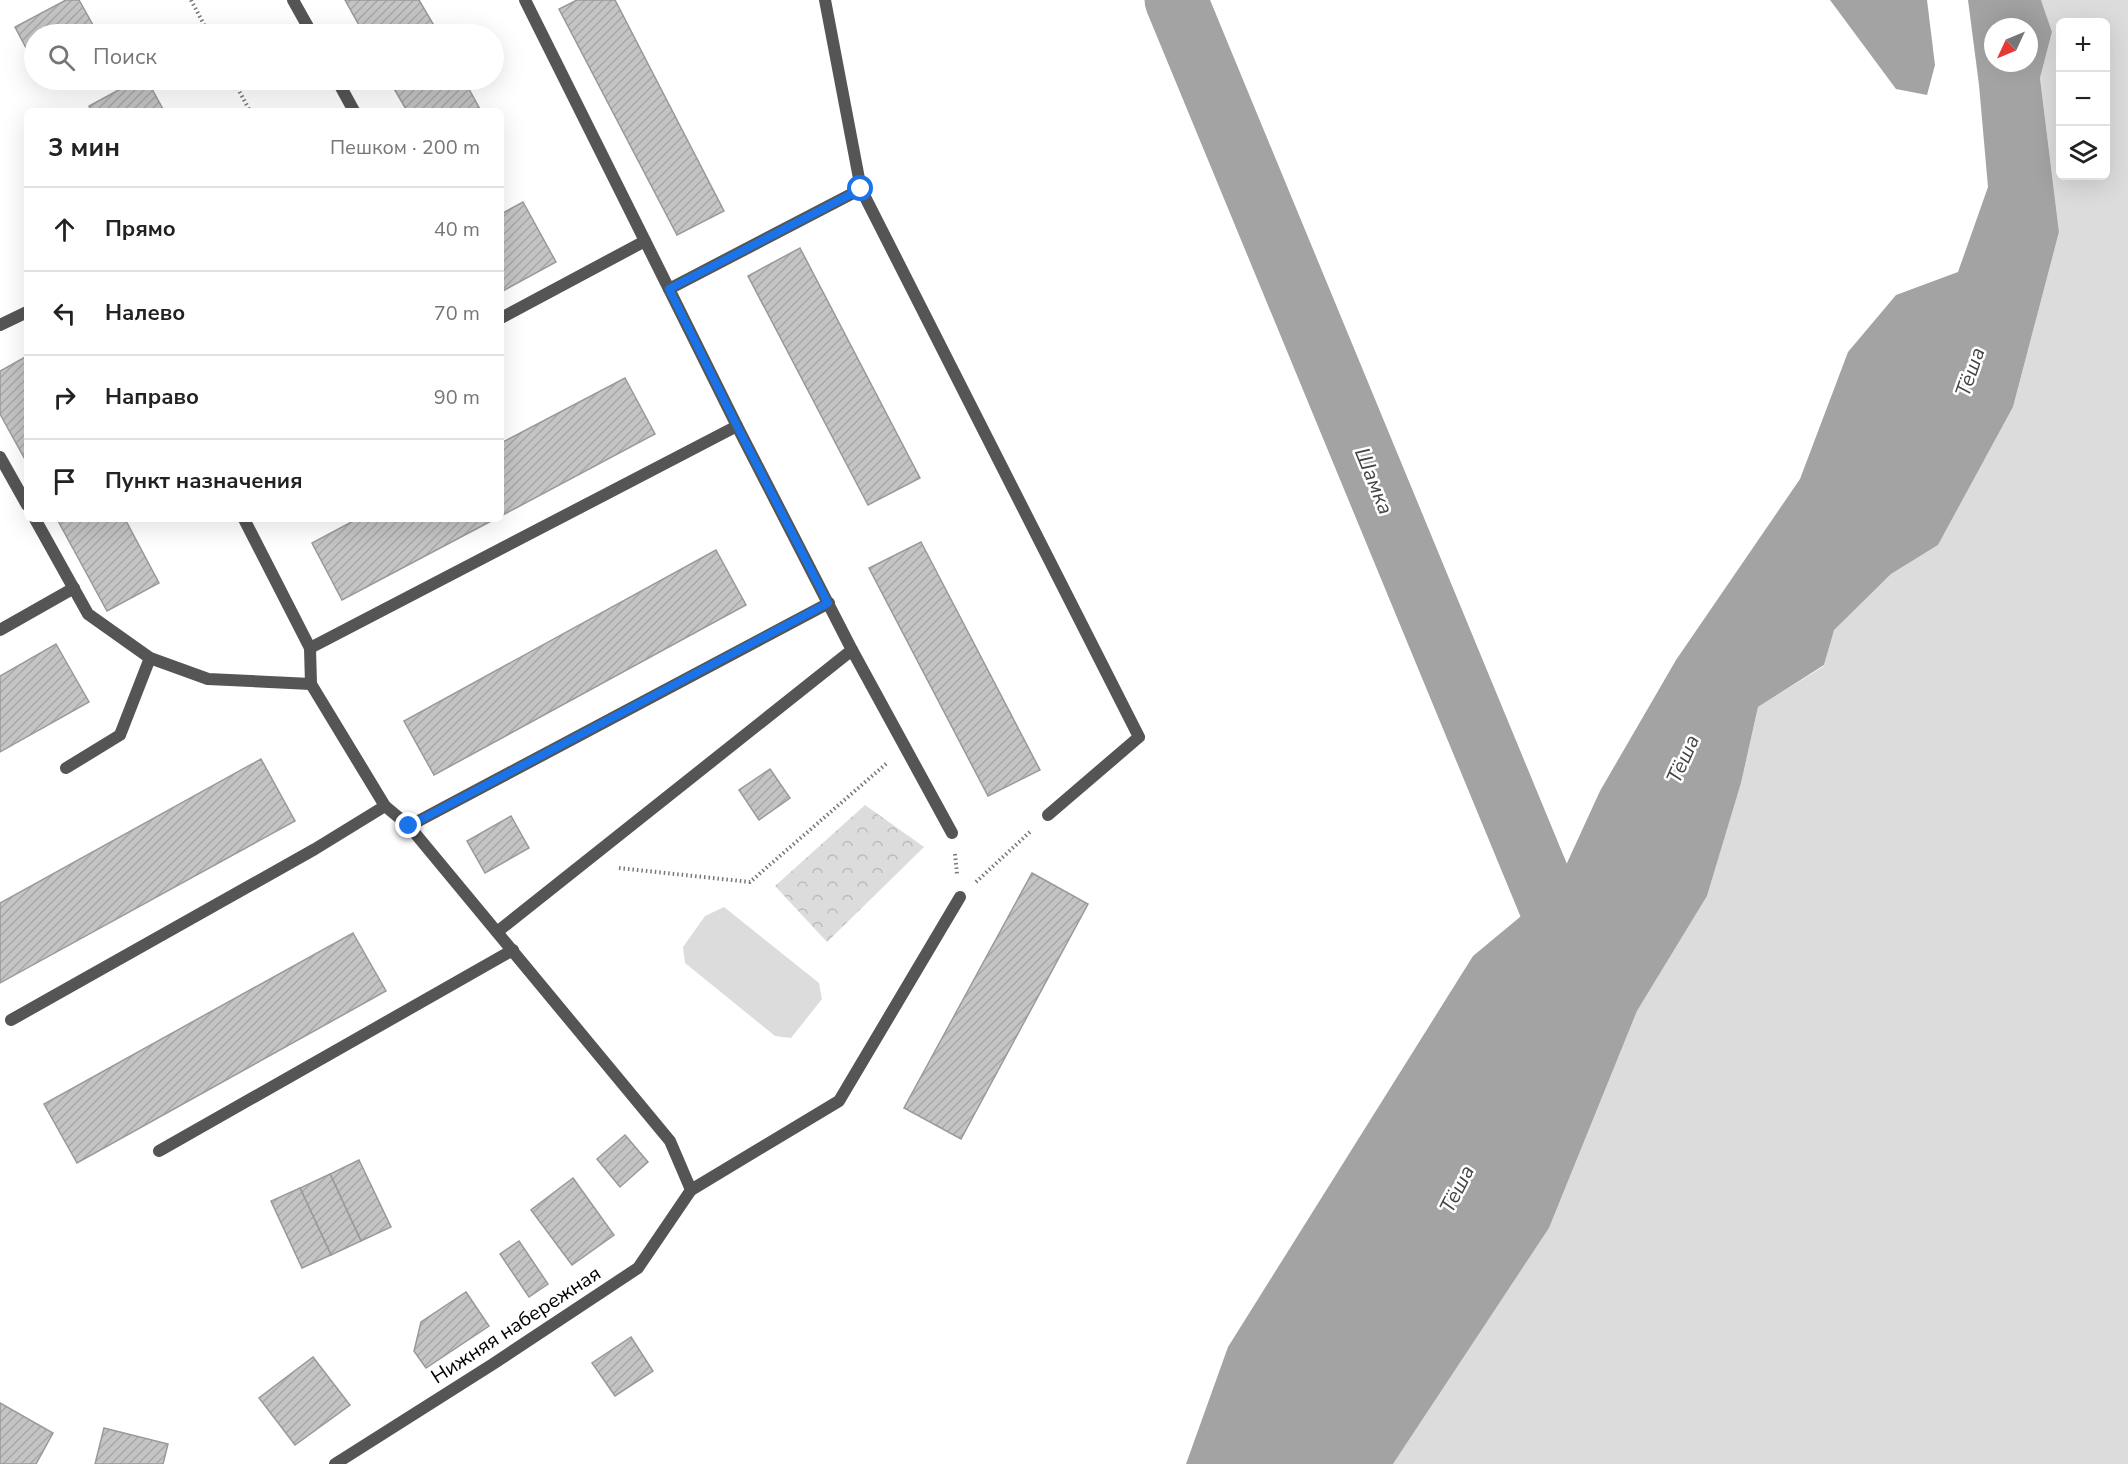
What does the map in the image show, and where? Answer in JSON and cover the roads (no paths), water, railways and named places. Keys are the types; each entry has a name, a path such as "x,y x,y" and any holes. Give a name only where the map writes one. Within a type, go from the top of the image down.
{"street":[{"path":"293,0 306,24"},
{"path":"525,0 737,426 852,650 952,833"},
{"path":"825,0 861,189 1139,737 1048,815"},
{"path":"342,90 352,108"},
{"path":"669,289 861,189"},
{"path":"504,316 645,241"},
{"path":"0,325 24,313"},
{"path":"310,648 737,426"},
{"path":"0,457 24,501"},
{"path":"37,522 88,614 150,658 208,679 311,684"},
{"path":"246,522 310,648 311,684 385,806 409,826 670,1141 691,1190 839,1101 960,897"},
{"path":"0,630 74,588"},
{"path":"409,826 828,603"},
{"path":"497,932 852,650"},
{"path":"66,768 120,735 150,658"},
{"path":"11,1020 315,849 385,806"},
{"path":"159,1151 513,950"},
{"name":"Нижняя набережная","path":"335,1464 493,1364 638,1268 691,1190"}],"water":[{"path":"1830,0 1927,0 1935,65 1927,95 1896,89"},
{"name":"Тёша","path":"1968,0 2041,0 2052,32 2040,78 2059,232 2013,407 1938,545 1891,574 1834,630 1824,665 1758,707 1741,783 1707,896 1637,1011 1549,1228 1393,1464 1186,1464 1228,1347 1473,956 1556,887 1600,791 1676,660 1800,479 1848,352 1896,295 1958,272 1988,187 1979,85"}],"waterway":[{"name":"Шамка","path":"1176,0 1573,961"}]}
